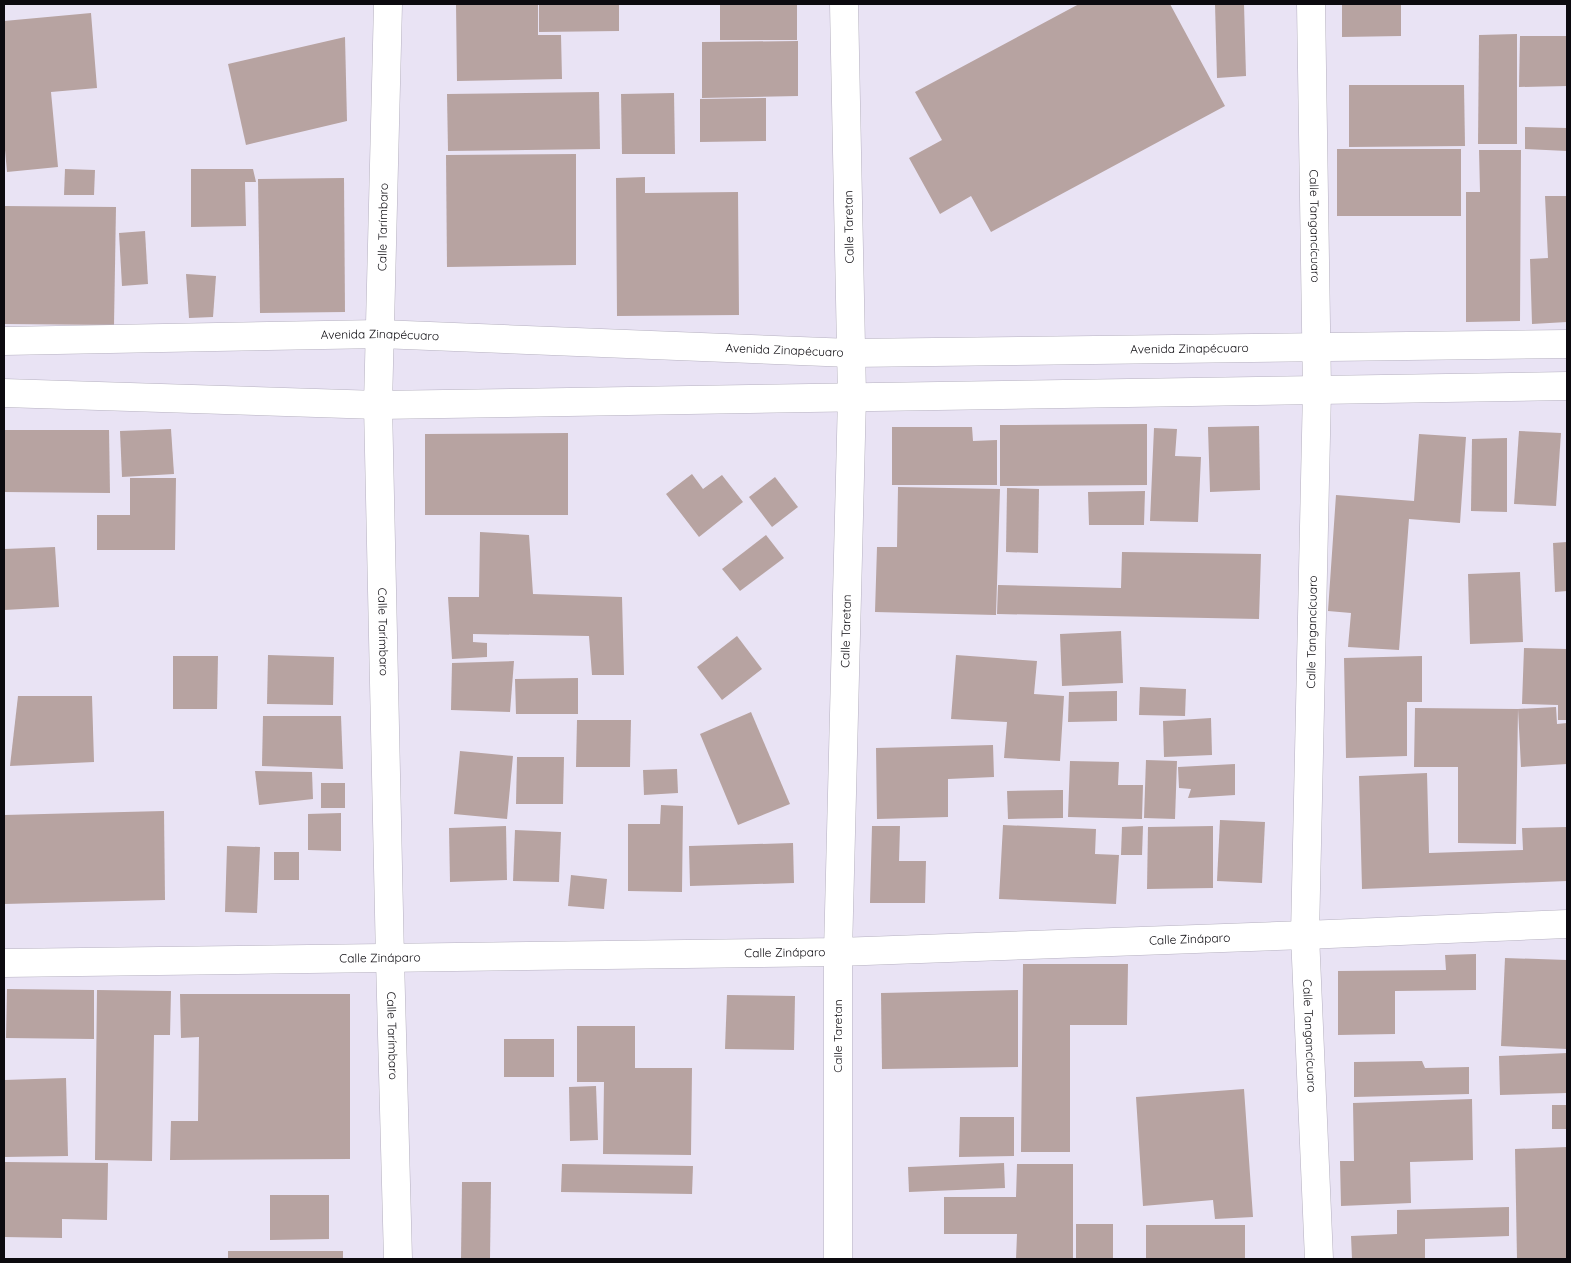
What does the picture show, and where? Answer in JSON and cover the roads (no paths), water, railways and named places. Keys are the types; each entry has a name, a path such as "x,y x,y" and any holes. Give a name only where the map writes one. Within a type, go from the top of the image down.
{"street":[{"name":"Calle Tarímbaro","path":"388,4 378,404 398,1259"},
{"name":"Calle Taretan","path":"838,1259 838,952 852,397 844,4"},
{"name":"Calle Tangancícuaro","path":"1311,4 1317,390 1305,935 1319,1259"},
{"name":"Avenida Zinapécuaro","path":"4,341 380,334 851,353 1567,344"},
{"path":"4,393 378,404 1567,386"},
{"name":"Calle Zináparo","path":"4,963 838,952 1567,924"}]}
